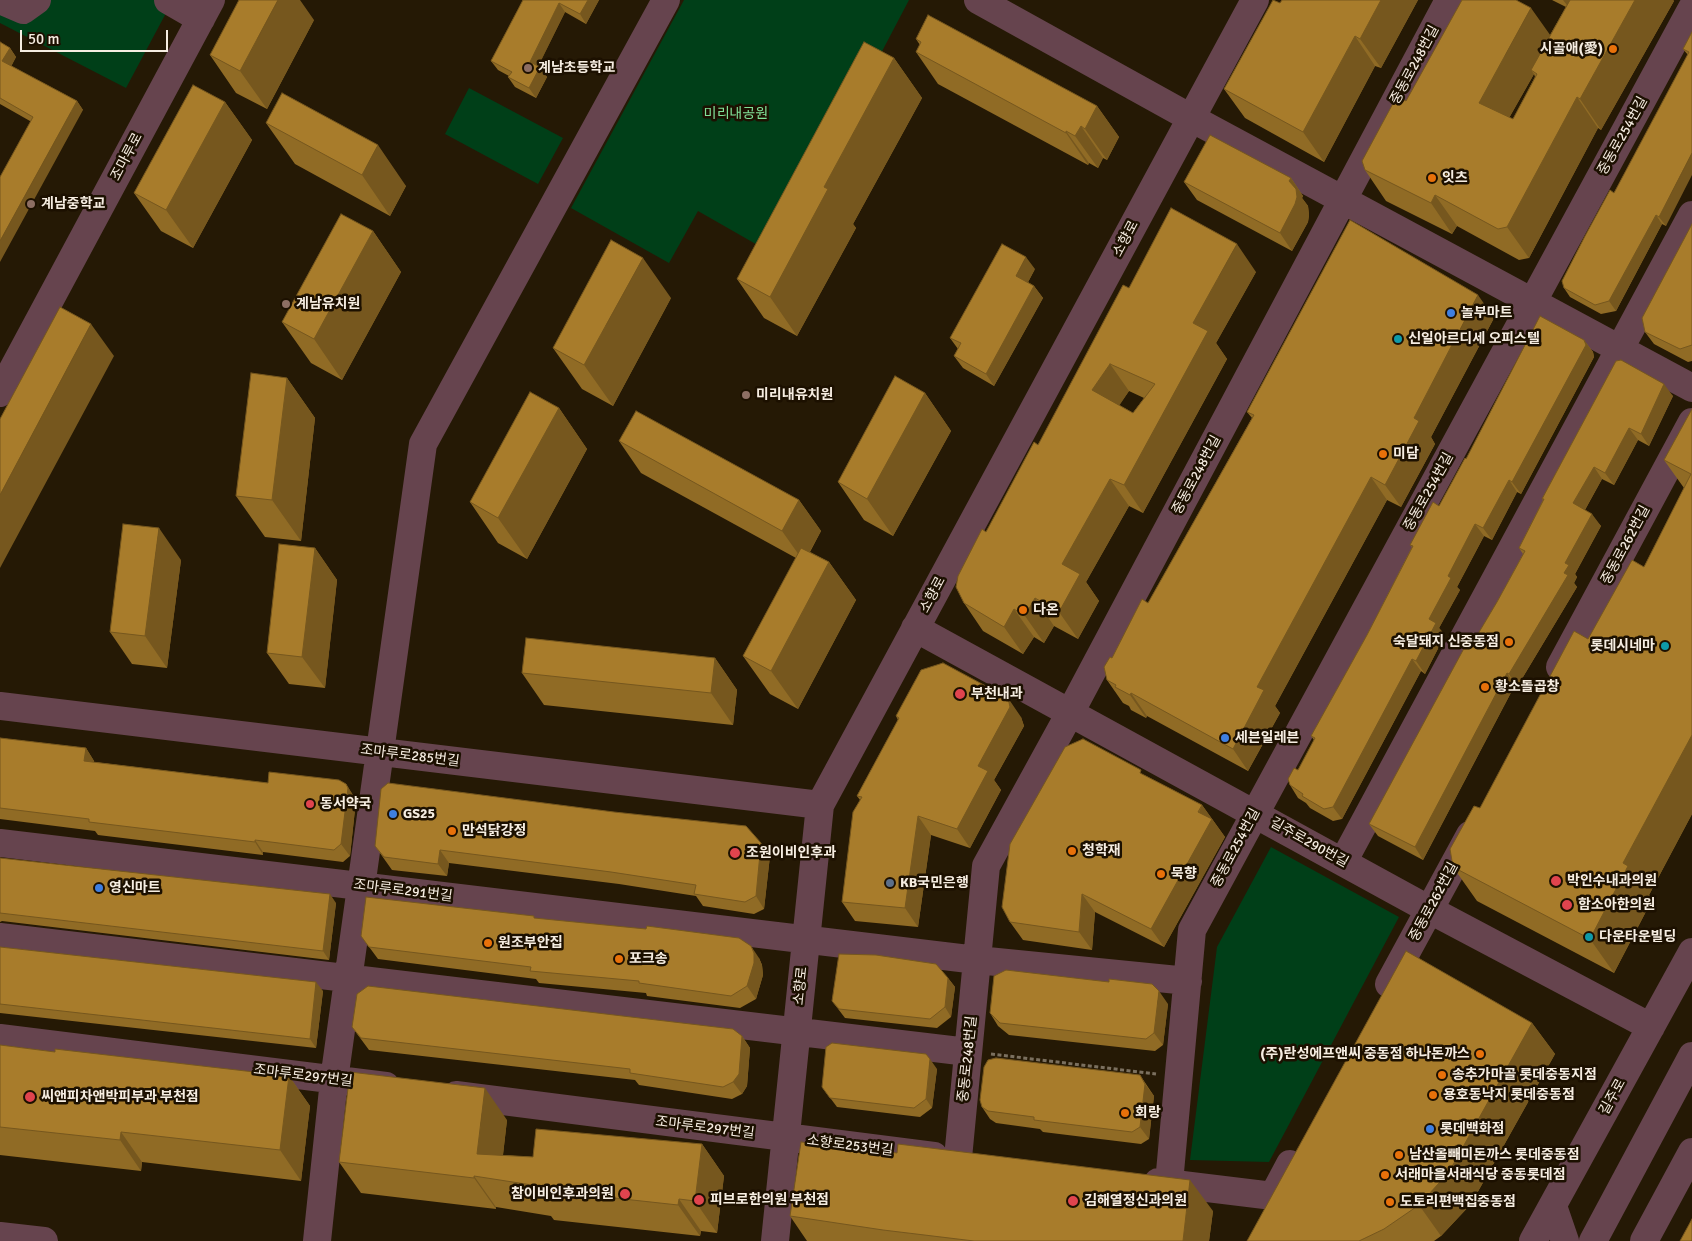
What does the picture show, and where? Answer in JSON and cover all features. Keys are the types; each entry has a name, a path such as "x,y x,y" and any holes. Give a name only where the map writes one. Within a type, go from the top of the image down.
{"street":[{"path":"0,0 23,10 37,0"},
{"path":"168,0 206,9"},
{"path":"317,1241 334,1080 422,444 666,0"},
{"path":"978,0 1191,118 1692,388"},
{"name":"소향로","path":"775,1241 820,805 1254,0"},
{"name":"중동로248번길","path":"958,1158 986,866 1070,713 1449,0"},
{"name":"중동로254번길","path":"1169,1184 1192,930 1692,8"},
{"name":"조마루로","path":"0,393 206,9"},
{"path":"1342,862 1692,215"},
{"name":"중동로262번길","path":"1547,692 1692,422"},
{"name":"길주로290번길","path":"915,628 1430,910 1651,1027"},
{"name":"조마루로285번길","path":"0,706 820,805"},
{"name":"중동로262번길","path":"1378,1005 1482,814"},
{"name":"조마루로291번길","path":"0,843 806,938"},
{"path":"0,937 968,1052"},
{"path":"806,938 978,960 1188,982"},
{"name":"길주로","path":"1533,1241 1692,952"},
{"name":"조마루로297번길","path":"0,1038 785,1138"},
{"path":"1592,1241 1692,1056"},
{"name":"소향로253번길","path":"785,1138 987,1162"},
{"path":"1130,1179 1273,1196 1302,1144"},
{"path":"1644,1241 1692,1152"},
{"path":"1553,1206 1565,1241"},
{"path":"0,1236 44,1241"}],"path":[{"path":"968,1052 1179,1076"}],"green space":[{"path":"0,0 173,0 126,88 0,23"},
{"name":"미리내공원","path":"684,0 909,0 775,255 698,211 669,263 571,208"},
{"path":"469,88 563,138 538,184 445,134"},
{"path":"1271,847 1399,917 1269,1162 1190,1160 1217,947"}],"building":[{"path":"239,0 278,0 240,71 210,55"},
{"path":"523,0 588,0 580,14 559,3 530,62 540,67 529,88 508,77 512,72 491,61"},
{"path":"1273,0 1280,3 1282,0 1381,0 1360,39 1355,36 1303,132 1224,89"},
{"path":"1462,0 1516,0 1531,8 1479,103 1513,119 1537,74 1531,70 1570,0 1635,0 1580,99 1577,97 1507,227 1498,229 1435,195 1431,203 1365,170 1362,161 1397,96 1406,101"},
{"path":"928,15 1097,106 1085,129 1081,126 1075,136 1066,131 1066,133 916,52 921,42 916,39"},
{"path":"1692,32 1692,153 1659,217 1656,215 1609,301 1595,305 1564,288 1562,281 1610,190 1614,193 1689,52 1683,49"},
{"path":"0,42 10,48 2,61 77,101 0,241 0,177 33,117 0,98"},
{"path":"864,42 894,58 824,187 828,189 770,297 737,279"},
{"path":"193,85 225,102 166,210 134,193"},
{"path":"282,93 378,145 362,175 266,123"},
{"path":"1210,135 1291,178 1289,181 1296,189 1297,197 1280,233 1184,182"},
{"path":"1171,208 1237,244 1193,323 1208,331 1124,485 1110,479 1062,564 1080,574 1059,612 1035,598 1025,616 1014,609 1004,627 964,603 956,587 958,576 982,529 986,532 1034,442 1038,445 1123,285 1129,288","holes":["1110,364 1155,384 1133,413 1092,390"]},
{"path":"341,214 373,231 314,339 282,322"},
{"path":"1350,220 1478,295 1414,418 1419,421 1385,485 1371,477 1257,687 1264,690 1233,749 1131,693 1130,695 1115,687 1116,685 1107,680 1104,667 1110,657 1112,658 1142,599 1148,603 1254,415 1247,412"},
{"path":"1692,224 1692,345 1680,349 1645,332 1642,318"},
{"path":"611,240 643,258 584,365 553,348"},
{"path":"1002,244 1026,257 1016,276 1034,286 986,374 954,356 961,343 950,338"},
{"path":"60,307 91,324 0,495 0,419"},
{"path":"1540,316 1584,340 1586,345 1512,482 1509,480 1483,528 1475,524 1448,576 1451,578 1429,619 1436,623 1416,661 1412,659 1333,807 1324,809 1302,796 1303,794 1290,785 1288,779 1294,768 1298,770 1315,738 1311,736 1367,635 1413,546 1410,545 1433,502 1439,506 1466,459"},
{"path":"1621,360 1664,384 1641,434 1629,428 1605,473 1594,467 1573,503 1592,514 1565,563 1569,565 1564,573 1568,575 1509,674 1507,673 1415,847 1369,824 1468,641 1472,644 1525,551 1519,548 1544,499 1542,499 1616,361"},
{"path":"251,373 287,378 272,500 236,496"},
{"path":"895,376 925,393 867,499 838,482"},
{"path":"530,392 559,408 498,518 470,502"},
{"path":"1692,409 1692,735 1623,863 1628,866 1590,939 1453,867 1450,849 1474,806 1480,808 1574,631 1588,639 1632,560 1644,567 1691,474 1664,460"},
{"path":"636,411 799,500 782,531 619,441"},
{"path":"123,524 159,528 145,636 110,632"},
{"path":"279,544 315,548 302,657 267,653"},
{"path":"801,548 829,562 771,671 743,656"},
{"path":"526,638 715,658 711,693 522,673"},
{"path":"943,663 1008,698 1010,707 978,766 988,771 957,829 918,816 905,908 842,902 853,812 862,797 857,796 899,718 896,716 921,670"},
{"path":"0,738 86,748 84,761 268,783 269,772 339,780 346,784 348,788 341,844 334,850 255,840 255,842 89,822 89,819 0,808"},
{"path":"1083,739 1141,770 1140,773 1202,805 1198,812 1212,819 1151,929 1082,894 1079,932 1010,922 1002,907 1010,844 1065,747"},
{"path":"388,783 614,812 746,826 761,843 756,896 745,902 694,894 696,885 440,850 438,864 384,857 375,846 381,789"},
{"path":"0,858 330,894 323,951 0,913"},
{"path":"366,897 534,916 534,918 646,929 647,926 739,938 751,946 754,953 754,963 747,986 731,996 639,983 639,981 530,971 531,967 369,947 361,936"},
{"path":"0,947 316,982 310,1039 0,1004"},
{"name":"롯데백화점","path":"1406,951 1532,1023 1449,1172 1419,1205 1384,1229 1359,1241 1247,1241"},
{"path":"839,954 876,955 936,964 948,978 945,1007 930,1019 839,1009 832,1001"},
{"path":"1006,970 1109,982 1109,979 1152,984 1159,991 1154,1033 1146,1039 1000,1023 990,1013 994,976"},
{"path":"368,986 733,1029 742,1036 739,1074 733,1082 723,1087 630,1073 630,1069 361,1038 352,1027 357,994"},
{"path":"832,1043 926,1054 930,1059 926,1099 914,1108 830,1098 822,1087 826,1047"},
{"path":"0,1045 55,1052 55,1049 289,1076 280,1150 121,1132 120,1140 0,1127"},
{"path":"996,1058 1140,1075 1145,1084 1140,1127 1132,1132 1034,1120 1034,1117 988,1111 982,1107 980,1100 984,1067 988,1060"},
{"path":"350,1072 485,1088 477,1154 533,1157 536,1129 702,1144 695,1201 679,1199 678,1205 532,1189 532,1185 474,1176 474,1178 339,1162"},
{"path":"801,1142 897,1153 898,1144 1190,1180 1183,1241 974,1241 790,1216"},
{"path":"1692,1219 1692,1241 1680,1241"}],"place":[{"name":"시골애(愛)","path":"1613,49"},
{"name":"계남초등학교","path":"528,68"},
{"name":"잇츠","path":"1432,178"},
{"name":"계남중학교","path":"31,204"},
{"name":"계남유치원","path":"286,304"},
{"name":"놀부마트","path":"1451,313"},
{"name":"신일아르디세 오피스텔","path":"1398,339"},
{"name":"미리내유치원","path":"746,395"},
{"name":"미담","path":"1383,454"},
{"name":"다온","path":"1023,610"},
{"name":"숙달돼지 신중동점","path":"1509,642"},
{"name":"롯데시네마","path":"1665,646"},
{"name":"황소돌곱창","path":"1485,687"},
{"name":"부천내과","path":"960,694"},
{"name":"세븐일레븐","path":"1225,738"},
{"name":"동서약국","path":"310,804"},
{"name":"GS25","path":"393,814"},
{"name":"만석닭강정","path":"452,831"},
{"name":"청학재","path":"1072,851"},
{"name":"조원이비인후과","path":"735,853"},
{"name":"묵향","path":"1161,874"},
{"name":"박인수내과의원","path":"1556,881"},
{"name":"KB국민은행","path":"890,883"},
{"name":"영신마트","path":"99,888"},
{"name":"함소아한의원","path":"1567,905"},
{"name":"다운타운빌딩","path":"1589,937"},
{"name":"원조부안집","path":"488,943"},
{"name":"포크송","path":"619,959"},
{"name":"(주)란성에프앤씨 중동점 하나돈까스","path":"1480,1054"},
{"name":"송추가마골 롯데중동지점","path":"1442,1075"},
{"name":"용호동낙지 롯데중동점","path":"1433,1095"},
{"name":"씨앤피차앤박피부과 부천점","path":"30,1097"},
{"name":"회랑","path":"1125,1113"},
{"name":"롯데백화점","path":"1430,1129"},
{"name":"남산올빼미돈까스 롯데중동점","path":"1399,1155"},
{"name":"서래마을서래식당 중동롯데점","path":"1385,1175"},
{"name":"참이비인후과의원","path":"625,1194"},
{"name":"피브로한의원 부천점","path":"699,1200"},
{"name":"김해열정신과의원","path":"1073,1201"},
{"name":"도토리편백집중동점","path":"1390,1202"}]}
